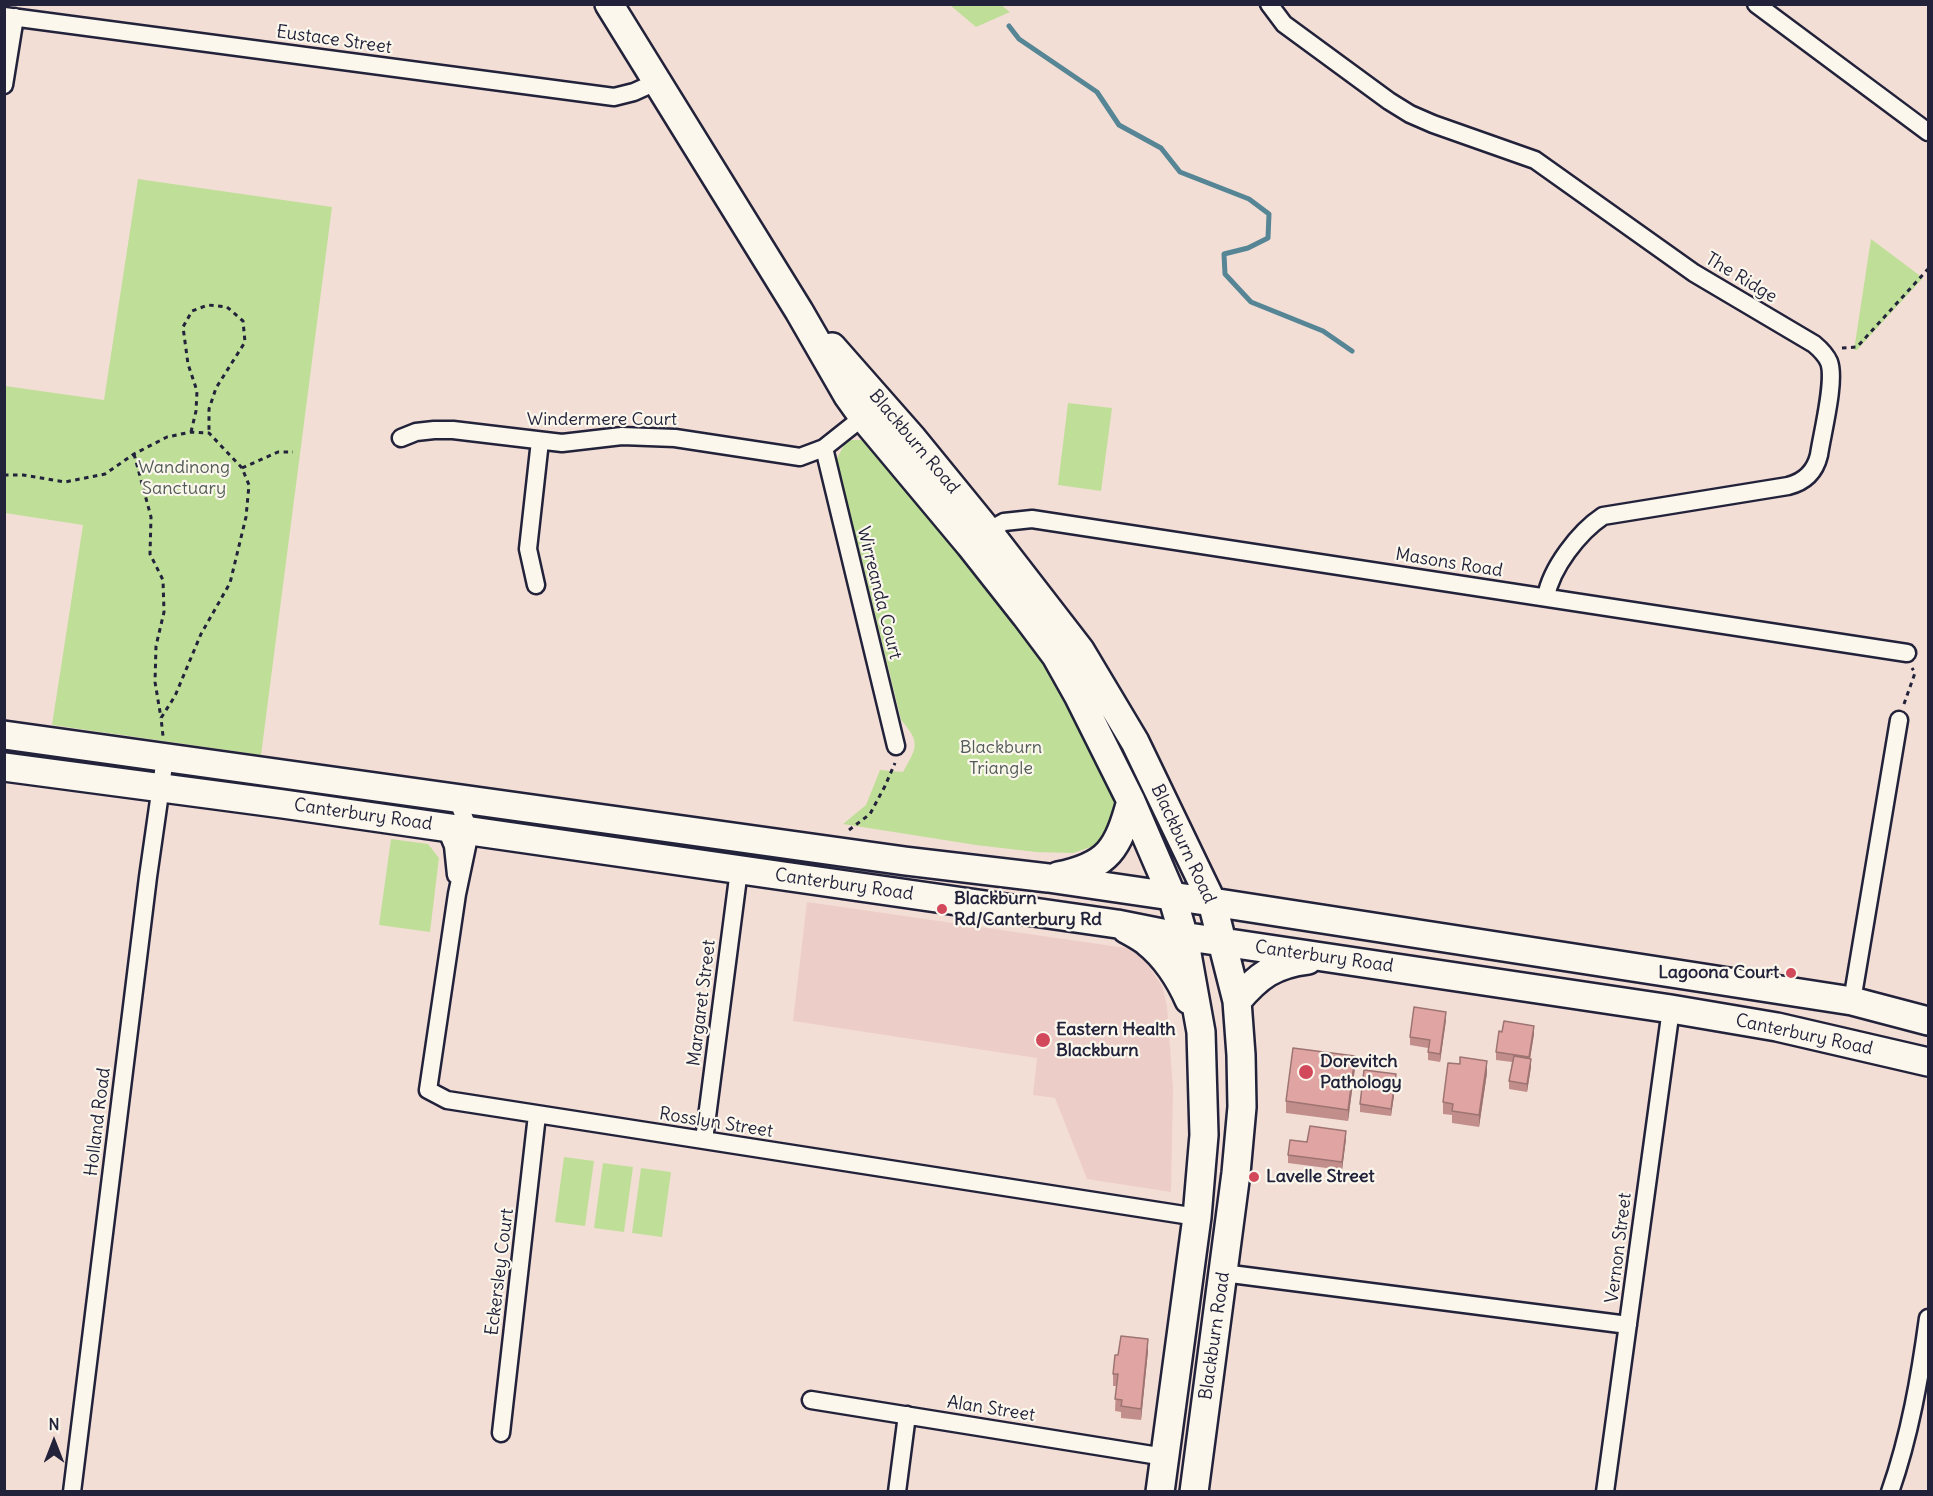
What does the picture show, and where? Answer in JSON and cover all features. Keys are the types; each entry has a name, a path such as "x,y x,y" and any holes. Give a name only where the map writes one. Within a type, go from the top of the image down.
{"main road":[{"name":"Blackburn Road","path":"609,4 799,311 872,409 925,494 979,538 1065,628 1106,691 1155,782 1212,902 1237,1001 1242,1107 1194,1491"},
{"name":"Blackburn Road","path":"872,409 913,439 1056,656 1131,801 1172,896 1184,937 1197,998 1201,1032 1204,1135 1197,1217 1160,1491"},
{"path":"913,439 915,460 925,494"},
{"name":"Canterbury Road","path":"4,735 1172,896 1852,1001 1929,1021"},
{"name":"Canterbury Road","path":"4,767 458,829 1117,924 1184,937 1671,1009 1777,1027 1929,1062"},
{"path":"1048,878 1076,873 1108,855 1120,839 1131,801"},
{"path":"1117,924 1147,942 1172,970 1182,984 1201,1032"},
{"path":"1237,1001 1259,978 1288,962 1330,958"}],"street":[{"name":"The Ridge","path":"1269,4 1284,24 1389,101 1433,124 1535,160 1694,273 1819,348"},
{"path":"1756,4 1929,132"},
{"name":"Eustace Street","path":"10,16 614,97 634,92 656,82"},
{"path":"4,85 10,16"},
{"path":"1546,597 1549,580 1555,570 1589,527 1603,516 1788,486 1796,484 1811,473 1819,456 1831,381 1829,363 1819,348"},
{"name":"Windermere Court","path":"401,438 416,432 453,430 540,441 585,442 622,436 675,438 800,457 825,448 872,409"},
{"path":"536,585 528,549 540,441"},
{"name":"Wirreanda Court","path":"825,448 896,746"},
{"name":"Masons Road","path":"979,538 1004,522 1032,519 1906,653"},
{"path":"1852,1001 1899,720"},
{"name":"Holland Road","path":"72,1491 165,758"},
{"name":"Rosslyn Street","path":"457,799 457,894 428,1090 447,1101 1197,1217"},
{"name":"Rosslyn Street","path":"457,894 454,855 458,829"},
{"name":"Margaret Street","path":"704,1140 739,870"},
{"name":"Vernon Street","path":"1605,1491 1671,1009"},
{"name":"Eckersley Court","path":"501,1433 537,1115"},
{"path":"1223,1273 1629,1325"},
{"path":"1890,1491 1901,1460 1917,1395 1929,1318"},
{"name":"Alan Street","path":"811,1400 1165,1457"},
{"path":"897,1491 907,1416"}],"path":[{"path":"1819,348 1857,347 1929,269"},
{"path":"161,718 175,696 201,634 230,583 247,506 249,485 242,468 209,433 209,410 216,388 245,342 243,321 227,307 208,305 192,311 183,327 188,364 196,391 196,411 191,432"},
{"path":"4,475 23,475 65,482 105,474 134,454 167,437 191,432 209,433"},
{"path":"242,468 278,452 293,452"},
{"path":"134,454 152,517 150,554 163,579 164,612 156,646 155,682 165,758"},
{"path":"1899,720 1915,673 1906,653"},
{"path":"843,835 870,814 895,763 896,746"}],"shaded area":[{"name":"Eastern Health Blackburn","path":"807,902 1133,949 1143,958 1162,986 1167,1006 1173,1089 1171,1192 1087,1179 1055,1098 1033,1095 1037,1058 793,1021"}],"green space":[{"path":"950,5 1001,5 1010,12 976,27"},
{"name":"Wandinong Sanctuary","path":"138,179 332,207 261,755 52,725 83,525 5,513 5,386 104,400"},
{"path":"1871,239 1923,278 1857,350 1854,350"},
{"path":"1068,403 1112,408 1101,491 1058,485"},
{"name":"Blackburn Triangle","path":"851,440 872,443 1059,681 1117,793 1120,813 1109,841 1073,853 1036,852 843,824 866,805 880,770 903,772 915,745 912,734 901,720 859,548 833,478 834,464 844,445"},
{"path":"391,839 428,844 439,858 430,932 379,925"},
{"path":"564,1157 594,1161 585,1226 555,1222"},
{"path":"603,1163 633,1167 624,1232 594,1228"},
{"path":"641,1168 671,1172 662,1237 632,1233"}],"building":[{"path":"1414,1007 1446,1012 1440,1054 1428,1052 1430,1040 1410,1037"},
{"path":"1504,1021 1534,1026 1529,1057 1496,1052 1499,1031 1502,1032"},
{"path":"1293,1048 1355,1056 1348,1110 1286,1101"},
{"path":"1514,1056 1531,1059 1527,1084 1509,1081"},
{"path":"1460,1057 1487,1061 1479,1115 1452,1111 1453,1104 1443,1102 1448,1063 1460,1064"},
{"path":"1364,1070 1396,1074 1391,1109 1360,1104"},
{"path":"1310,1126 1346,1131 1342,1162 1288,1155 1290,1140 1307,1142"},
{"path":"1121,1336 1148,1339 1141,1409 1121,1406 1122,1400 1115,1399 1118,1374 1113,1374 1115,1355 1118,1355"}],"waterway":[{"path":"1009,26 1019,39 1097,92 1119,125 1161,148 1180,172 1249,199 1269,214 1268,238 1248,248 1224,254 1225,274 1251,302 1323,331 1352,351"}],"place":[{"name":"Blackburn Rd/Canterbury Rd","path":"942,909"},
{"name":"Lagoona Court","path":"1791,973"},
{"name":"Eastern Health Blackburn","path":"1043,1040"},
{"name":"Dorevitch Pathology","path":"1306,1072"},
{"name":"Lavelle Street","path":"1254,1177"}]}
